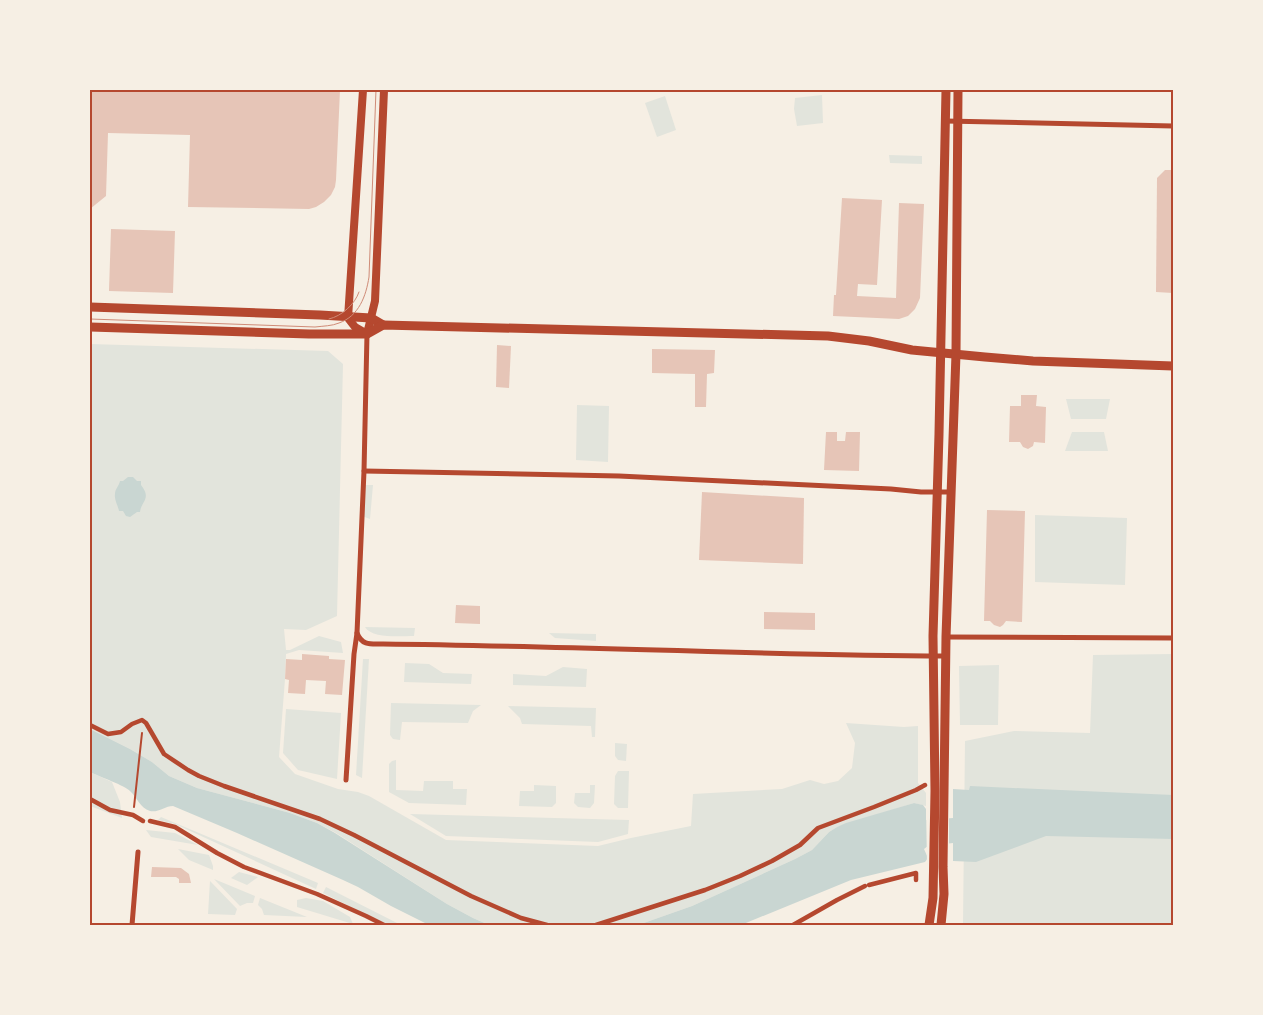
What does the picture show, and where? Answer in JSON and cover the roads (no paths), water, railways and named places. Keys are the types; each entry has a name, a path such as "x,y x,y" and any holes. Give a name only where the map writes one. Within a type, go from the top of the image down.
{"main road":[{"path":"940,791 933,656 946,90"},
{"path":"929,925 938,867 956,354 958,90"},
{"path":"90,307 372,318 383,325"},
{"path":"90,327 367,334 383,325 828,336 870,340 912,350 1033,361 1173,366"},
{"path":"938,867 944,894 941,925"}],"street":[{"path":"362,90 348,317 355,327 367,334"},
{"path":"346,780 354,654 358,633 367,334 376,301 384,90"},
{"path":"945,121 1173,126"},
{"path":"364,471 619,476 950,492"},
{"path":"358,633 360,640 364,642 383,644 945,656"},
{"path":"946,637 1173,638"},
{"path":"90,725 108,734 121,732 142,720 146,723 164,754 199,776 320,819 479,900 521,918 547,925"},
{"path":"596,925 705,890 740,876 800,845 818,828 925,785"},
{"path":"90,799 110,810 133,815 143,821"},
{"path":"150,821 175,828 244,867 317,894 384,925"},
{"path":"132,925 138,852"},
{"path":"793,925 867,885 916,873 916,880"}],"tram line":[{"path":"90,319 315,327 336,324 352,316 363,298 369,277 376,90"},
{"path":"329,319 347,309 359,292"}]}
